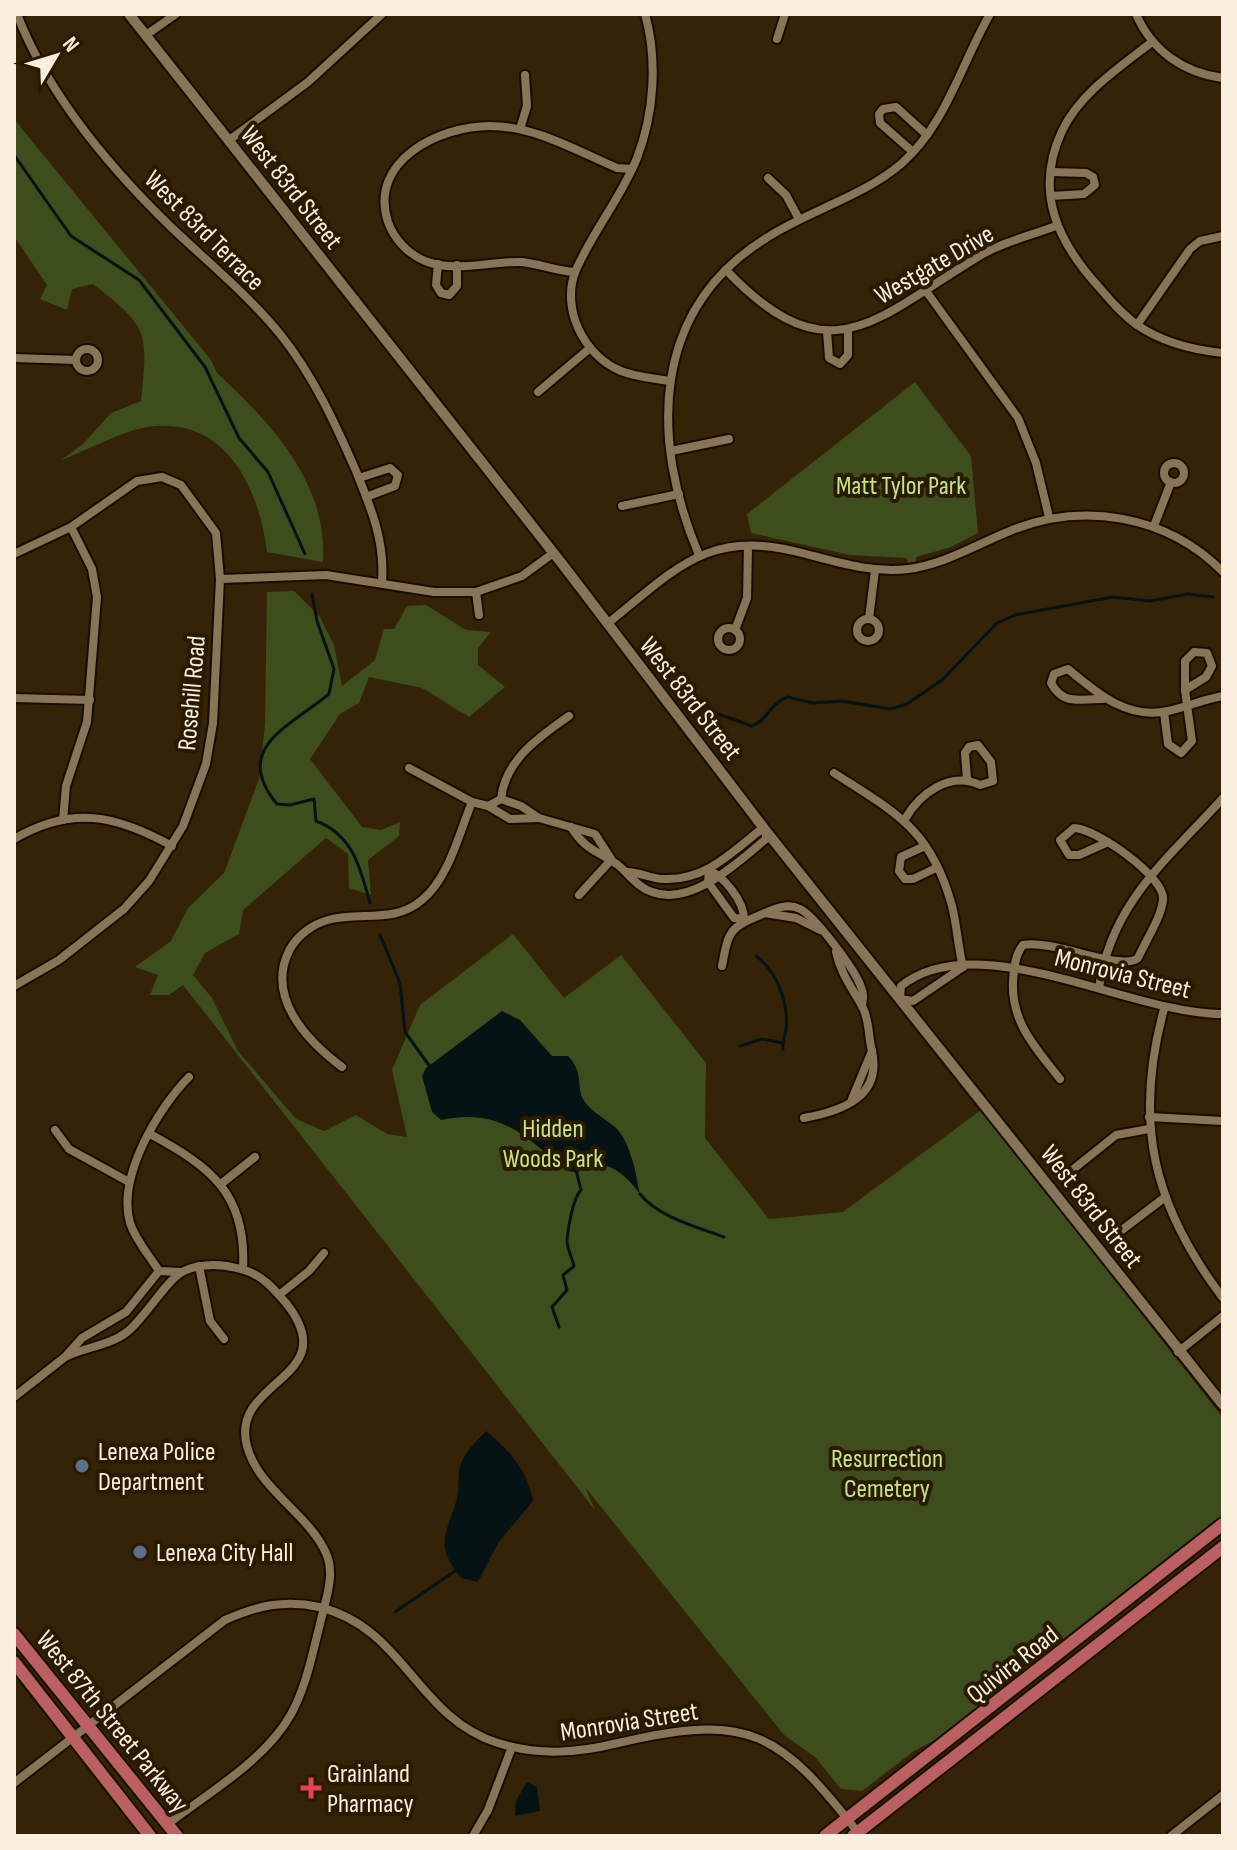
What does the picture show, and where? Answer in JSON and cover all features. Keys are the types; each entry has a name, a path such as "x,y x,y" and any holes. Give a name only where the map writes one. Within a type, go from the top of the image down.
{"main road":[{"name":"Quivira Road","path":"825,1836 991,1709 1223,1524"},
{"name":"Quivira Road","path":"857,1835 1223,1547"},
{"name":"West 87th Street Parkway","path":"14,1634 177,1836"},
{"name":"West 87th Street Parkway","path":"14,1662 150,1836"},
{"path":"991,1709 1001,1721"}],"street":[{"name":"West 83rd Terrace","path":"17,14 46,71 101,151 153,210 217,267 261,313 303,365 336,425 366,497 384,555 382,581"},
{"name":"West 83rd Street","path":"129,14 766,831 1223,1405"},
{"path":"146,35 176,14"},
{"path":"228,141 308,82 382,14"},
{"path":"645,14 652,57 651,93 641,146 632,169 575,272 572,307 590,348 619,370 669,381"},
{"path":"777,39 785,14"},
{"path":"699,555 679,494 667,420 669,381 687,324 704,296 750,248 799,219 871,184 913,152 927,135 990,14"},
{"path":"1136,14 1152,42 1182,66 1223,78"},
{"path":"1152,42 1076,107 1061,133 1051,172 1056,226 1079,265 1137,325 1188,347 1223,353"},
{"path":"520,129 527,106 525,75"},
{"path":"913,152 880,123 879,114 883,109 896,107 927,135"},
{"path":"575,272 522,262 438,264 417,257 399,242 378,194 401,161 430,140 466,128 520,129 617,168 632,169"},
{"path":"1051,172 1086,173 1093,177 1095,185 1084,194 1051,196"},
{"path":"768,178 786,195 799,219"},
{"name":"Westgate Drive","path":"726,270 778,316 801,326 827,331 848,330 879,320 979,256 1056,226"},
{"path":"1137,325 1190,249 1200,241 1223,236"},
{"path":"438,264 436,285 441,293 449,295 457,286 457,265"},
{"path":"926,291 1018,418 1036,463 1049,517"},
{"path":"827,331 829,358 840,364 848,355 848,330"},
{"path":"538,392 590,348"},
{"path":"14,358 76,360"},
{"path":"671,451 729,439"},
{"path":"359,478 390,468 398,475 395,486 366,497"},
{"name":"Rosehill Road","path":"14,554 71,527 137,481 162,477 181,485 216,533 220,579 211,737 196,795 172,846 149,881 99,931 14,986"},
{"path":"1154,526 1171,482"},
{"path":"622,506 679,494"},
{"path":"607,624 679,566 699,555 725,547 774,547 875,570 924,566 946,560 1049,517 1098,515 1154,526 1193,547 1223,572"},
{"path":"63,820 66,786 84,733 90,700 96,584 71,527"},
{"path":"735,630 747,598 748,546"},
{"path":"220,579 326,575 382,581 434,592 476,592 522,576 552,554"},
{"path":"869,619 875,570"},
{"path":"476,592 479,615"},
{"path":"1164,712 1168,744 1181,753 1192,741 1185,690 1185,661 1194,652 1207,653 1212,666 1206,677 1185,690"},
{"path":"1103,699 1076,702 1067,699 1051,683 1054,674 1068,669 1103,699 1129,709 1164,712 1223,696"},
{"path":"14,698 90,700"},
{"path":"488,806 501,799 508,776 524,751 569,716"},
{"path":"905,819 928,792 967,779 980,785 993,781 991,762 978,745 969,747 965,753 967,779"},
{"path":"409,768 510,819 539,818 595,834 611,860"},
{"path":"834,773 905,819 925,846 952,906 963,967 913,1001 900,999"},
{"path":"1099,988 1106,960 1125,912 1149,874 1220,808 1223,798"},
{"path":"501,799 521,806 539,818"},
{"path":"342,1067 319,1048 292,1014 282,987 282,973 292,946 312,926 340,918 383,916 412,907 438,881 472,802"},
{"path":"14,839 63,820 108,818 128,823 172,846"},
{"path":"571,827 588,850 611,860 627,872 636,884 653,893 685,891 708,882 766,839 766,831 759,831 709,870 670,880 627,872"},
{"path":"1014,967 1018,951 1023,945 1031,944 1069,948 1126,964 1138,958 1164,897 1149,874 1108,842 1083,828 1074,828 1060,840 1069,855 1079,855 1108,842"},
{"path":"925,846 901,857 899,871 905,879 913,879 936,868"},
{"path":"579,895 611,860"},
{"path":"709,870 720,875 744,910 744,919 727,941 722,966"},
{"path":"709,870 708,882 734,918 744,919 764,913 796,918 820,931 836,952 844,978 869,1023 872,1051 852,1099 836,1111 804,1118"},
{"name":"Monrovia Street","path":"900,999 901,986 916,974 951,964 963,967 1014,967 1099,988 1164,1009 1223,1014"},
{"name":"Monrovia Street","path":"1014,967 1012,997 1017,1019 1060,1079"},
{"path":"1164,1009 1150,1077 1149,1129 1164,1198 1192,1255 1223,1298"},
{"path":"159,1271 140,1245 130,1221 129,1182 150,1134 173,1093 189,1077"},
{"path":"1149,1117 1223,1121"},
{"path":"1071,1171 1116,1135 1149,1129"},
{"path":"55,1130 69,1149 129,1182"},
{"path":"150,1134 193,1157 221,1184 239,1218 244,1248 243,1269"},
{"path":"221,1184 255,1157"},
{"path":"1118,1233 1164,1198"},
{"path":"279,1295 309,1271 324,1253"},
{"path":"159,1271 181,1272 219,1264 243,1269 263,1279 301,1326 303,1350 291,1371 254,1403 245,1429 246,1443 257,1466 327,1555 329,1585 299,1697 281,1730 259,1752 168,1824"},
{"path":"199,1266 210,1321 224,1339"},
{"path":"14,1397 65,1357 82,1338 126,1312 159,1271"},
{"path":"65,1357 115,1341 126,1333 147,1315 181,1272"},
{"path":"1178,1352 1223,1316"},
{"name":"Monrovia Street","path":"14,1783 225,1620 273,1604 303,1603 349,1616 374,1632 430,1698 459,1723 512,1747 531,1752 576,1752 679,1729 725,1729 762,1740 797,1762 848,1820 857,1835"},
{"path":"473,1836 488,1810 512,1747"},
{"path":"1171,1836 1223,1795"}],"green space":[{"path":"14,119 211,360 217,373 276,434 306,481 316,506 322,533 323,562 267,552 256,503 246,481 217,444 198,432 174,426 137,429 61,460 82,445 111,413 141,401 144,345 135,322 93,284 72,289 67,310 40,299 47,285 14,236"},
{"name":"Matt Tylor Park","path":"915,382 971,456 978,533 908,563 907,558 850,555 751,533 747,514"},
{"name":"Resurrection Cemetery","path":"294,591 320,617 334,645 342,686 375,660 384,629 394,629 407,606 426,605 466,630 491,632 478,648 478,665 505,687 469,717 422,688 369,677 359,703 340,714 310,759 362,827 381,830 400,822 399,836 368,860 371,895 349,888 348,854 326,838 243,910 239,934 205,953 193,975 212,998 238,1051 296,1119 324,1131 356,1115 387,1134 407,1137 392,1070 420,1005 513,934 564,998 621,955 706,1063 705,1138 769,1219 843,1212 981,1110 1223,1418 1223,1519 951,1732 914,1751 862,1791 841,1789 815,1757 784,1735 585,1487 595,1510 183,985 169,995 150,995 158,975 135,967 171,941 188,908 224,873 259,779 265,724 267,592"}],"shaded area":[{"path":"502,1011 520,1020 552,1056 568,1056 572,1061 583,1099 622,1135 640,1194 628,1179 604,1165 586,1167 577,1173 569,1171 525,1136 496,1121 462,1117 441,1120 432,1112 422,1076 426,1068"},
{"path":"486,1431 516,1462 533,1501 498,1543 478,1582 461,1578 447,1556 445,1539 457,1498 460,1466"},
{"path":"527,1782 537,1787 540,1811 515,1816 516,1801"}],"waterway":[{"path":"14,155 71,236 139,280 205,367 239,438 268,472 305,554"},
{"path":"312,594 317,621 334,669 329,694 271,740 263,753 260,768 264,785 277,804 290,805 314,799 316,821 329,827 347,844 358,865 370,903"},
{"path":"676,699 752,726 788,697 812,703 842,701 890,709 907,704 942,680 997,623 1015,615 1113,597 1150,601 1188,594 1213,597"},
{"path":"380,935 400,983 405,1032 431,1068"},
{"path":"756,956 770,970 780,988 786,1009 783,1049"},
{"path":"740,1046 762,1039 783,1043"},
{"path":"559,1327 552,1307 567,1290 563,1275 574,1266 567,1240 573,1206 581,1190 576,1170"},
{"path":"640,1194 667,1215 724,1237"},
{"path":"395,1612 455,1571"}],"place":[{"name":"Lenexa Police Department","path":"82,1466"},
{"name":"Lenexa City Hall","path":"140,1552"},
{"name":"Grainland Pharmacy","path":"311,1788"}],"park label":[{"name":"Hidden Woods Park","path":"553,1143"}]}
